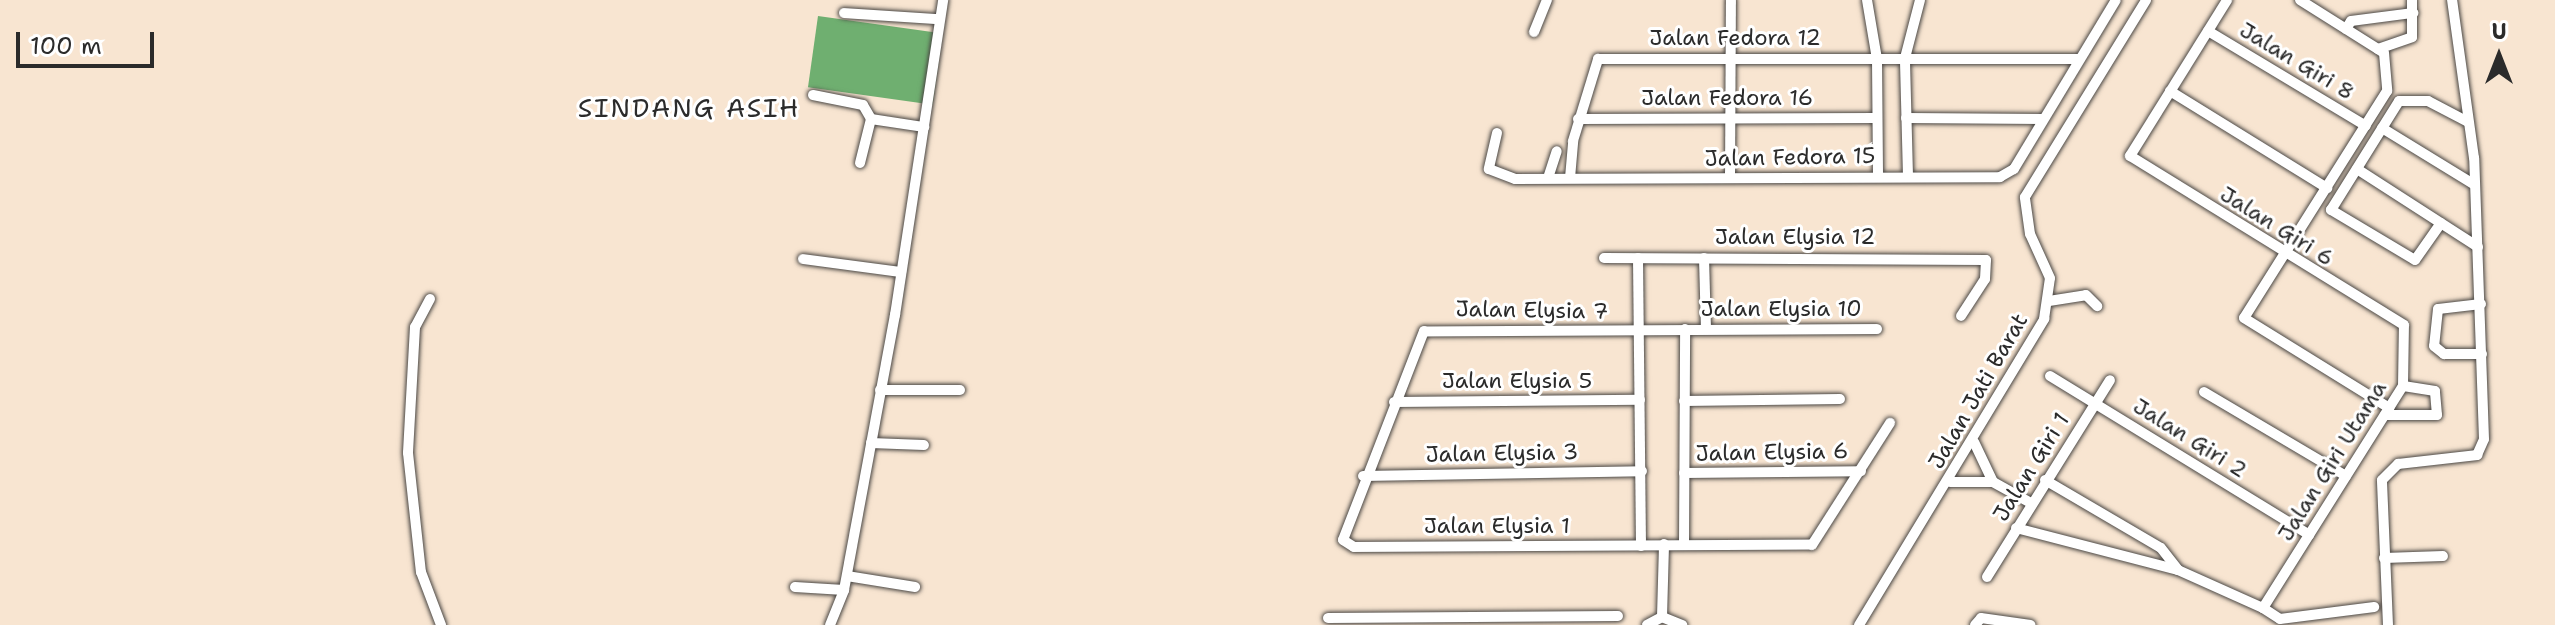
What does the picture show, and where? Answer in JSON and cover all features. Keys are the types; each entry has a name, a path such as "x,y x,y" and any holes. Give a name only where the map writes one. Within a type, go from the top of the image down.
{"street":[{"path":"830,625 847,576 901,272 943,0"},
{"path":"1534,32 1547,0"},
{"path":"1730,178 1731,0"},
{"path":"1867,0 1877,59 1878,175"},
{"path":"1908,176 1905,58 1920,0"},
{"path":"1906,118 2043,119 2116,0"},
{"name":"Jalan Jati Barat","path":"1859,625 2015,376 2049,301 2048,268 2030,234 2027,190 2146,0"},
{"path":"2227,0 2170,91 2327,188"},
{"path":"2300,0 2381,51 2387,91 2244,318 2387,411 2437,415 2435,391 2403,386"},
{"path":"2381,51 2412,37 2412,0"},
{"path":"2388,625 2382,480 2398,464 2477,455 2484,439 2475,185 2452,0"},
{"path":"844,13 938,19"},
{"path":"2346,29 2351,21 2413,13"},
{"name":"Jalan Giri 8","path":"2208,31 2366,126"},
{"name":"Jalan Fedora 12","path":"1578,119 1593,62 1731,57 2079,59"},
{"name":"Jalan Giri 6","path":"2170,91 2130,156 2285,256 2404,325"},
{"path":"813,95 863,105 871,119 860,163"},
{"path":"2441,223 2415,260 2331,210 2399,101 2428,101 2468,122"},
{"name":"Jalan Fedora 16","path":"1578,119 1877,118"},
{"path":"871,119 924,127"},
{"path":"1570,178 1578,119"},
{"name":"Jalan Fedora 15","path":"1497,133 1489,169 1548,178 2009,174 2043,119"},
{"path":"2382,128 2475,185"},
{"path":"1548,178 1557,151"},
{"path":"2357,169 2478,247"},
{"name":"Jalan Elysia 12","path":"1604,258 1986,260 1985,279 1961,316"},
{"path":"1638,258 1641,546"},
{"path":"1704,258 1706,328"},
{"path":"803,259 901,272"},
{"path":"2049,301 2086,295 2097,306"},
{"path":"430,299 415,327 408,453 421,572 441,625"},
{"path":"2481,304 2438,309 2434,346 2444,354 2482,354"},
{"name":"Jalan Giri Utama","path":"2263,608 2403,386 2404,325"},
{"name":"Jalan Elysia 10","path":"1641,331 1706,328 1877,329"},
{"path":"1684,545 1685,329"},
{"name":"Jalan Elysia 7","path":"1394,402 1424,331 1641,331"},
{"name":"Jalan Giri 2","path":"2050,376 2309,535"},
{"name":"Jalan Giri 1","path":"1987,577 2110,380"},
{"path":"880,390 960,390"},
{"path":"2204,392 2346,476"},
{"path":"1684,401 1840,399"},
{"name":"Jalan Elysia 5","path":"1394,402 1640,400"},
{"path":"1363,476 1394,402"},
{"path":"1861,471 1890,423"},
{"path":"1974,442 1993,482"},
{"path":"871,443 924,445"},
{"name":"Jalan Elysia 3","path":"1363,476 1642,471"},
{"name":"Jalan Elysia 6","path":"1684,473 1861,471"},
{"name":"Jalan Elysia 1","path":"1363,476 1342,533 1354,547 1812,545 1861,471"},
{"path":"2045,480 2161,548 2178,570"},
{"path":"1950,482 1993,482 2031,503"},
{"path":"2016,528 2178,570 2263,608 2280,619 2374,607"},
{"path":"1662,617 1664,544"},
{"path":"2384,558 2443,556"},
{"path":"847,576 915,587"},
{"path":"795,587 844,590"},
{"path":"1328,618 1394,622 1574,621 1618,616"},
{"path":"1647,625 1662,617 1682,625"},
{"path":"1975,625 2000,618 2031,625"}],"green space":[{"path":"818,16 943,34 933,105 808,87"}],"district":[{"name":"SINDANG ASIH","path":"689,108"}]}
